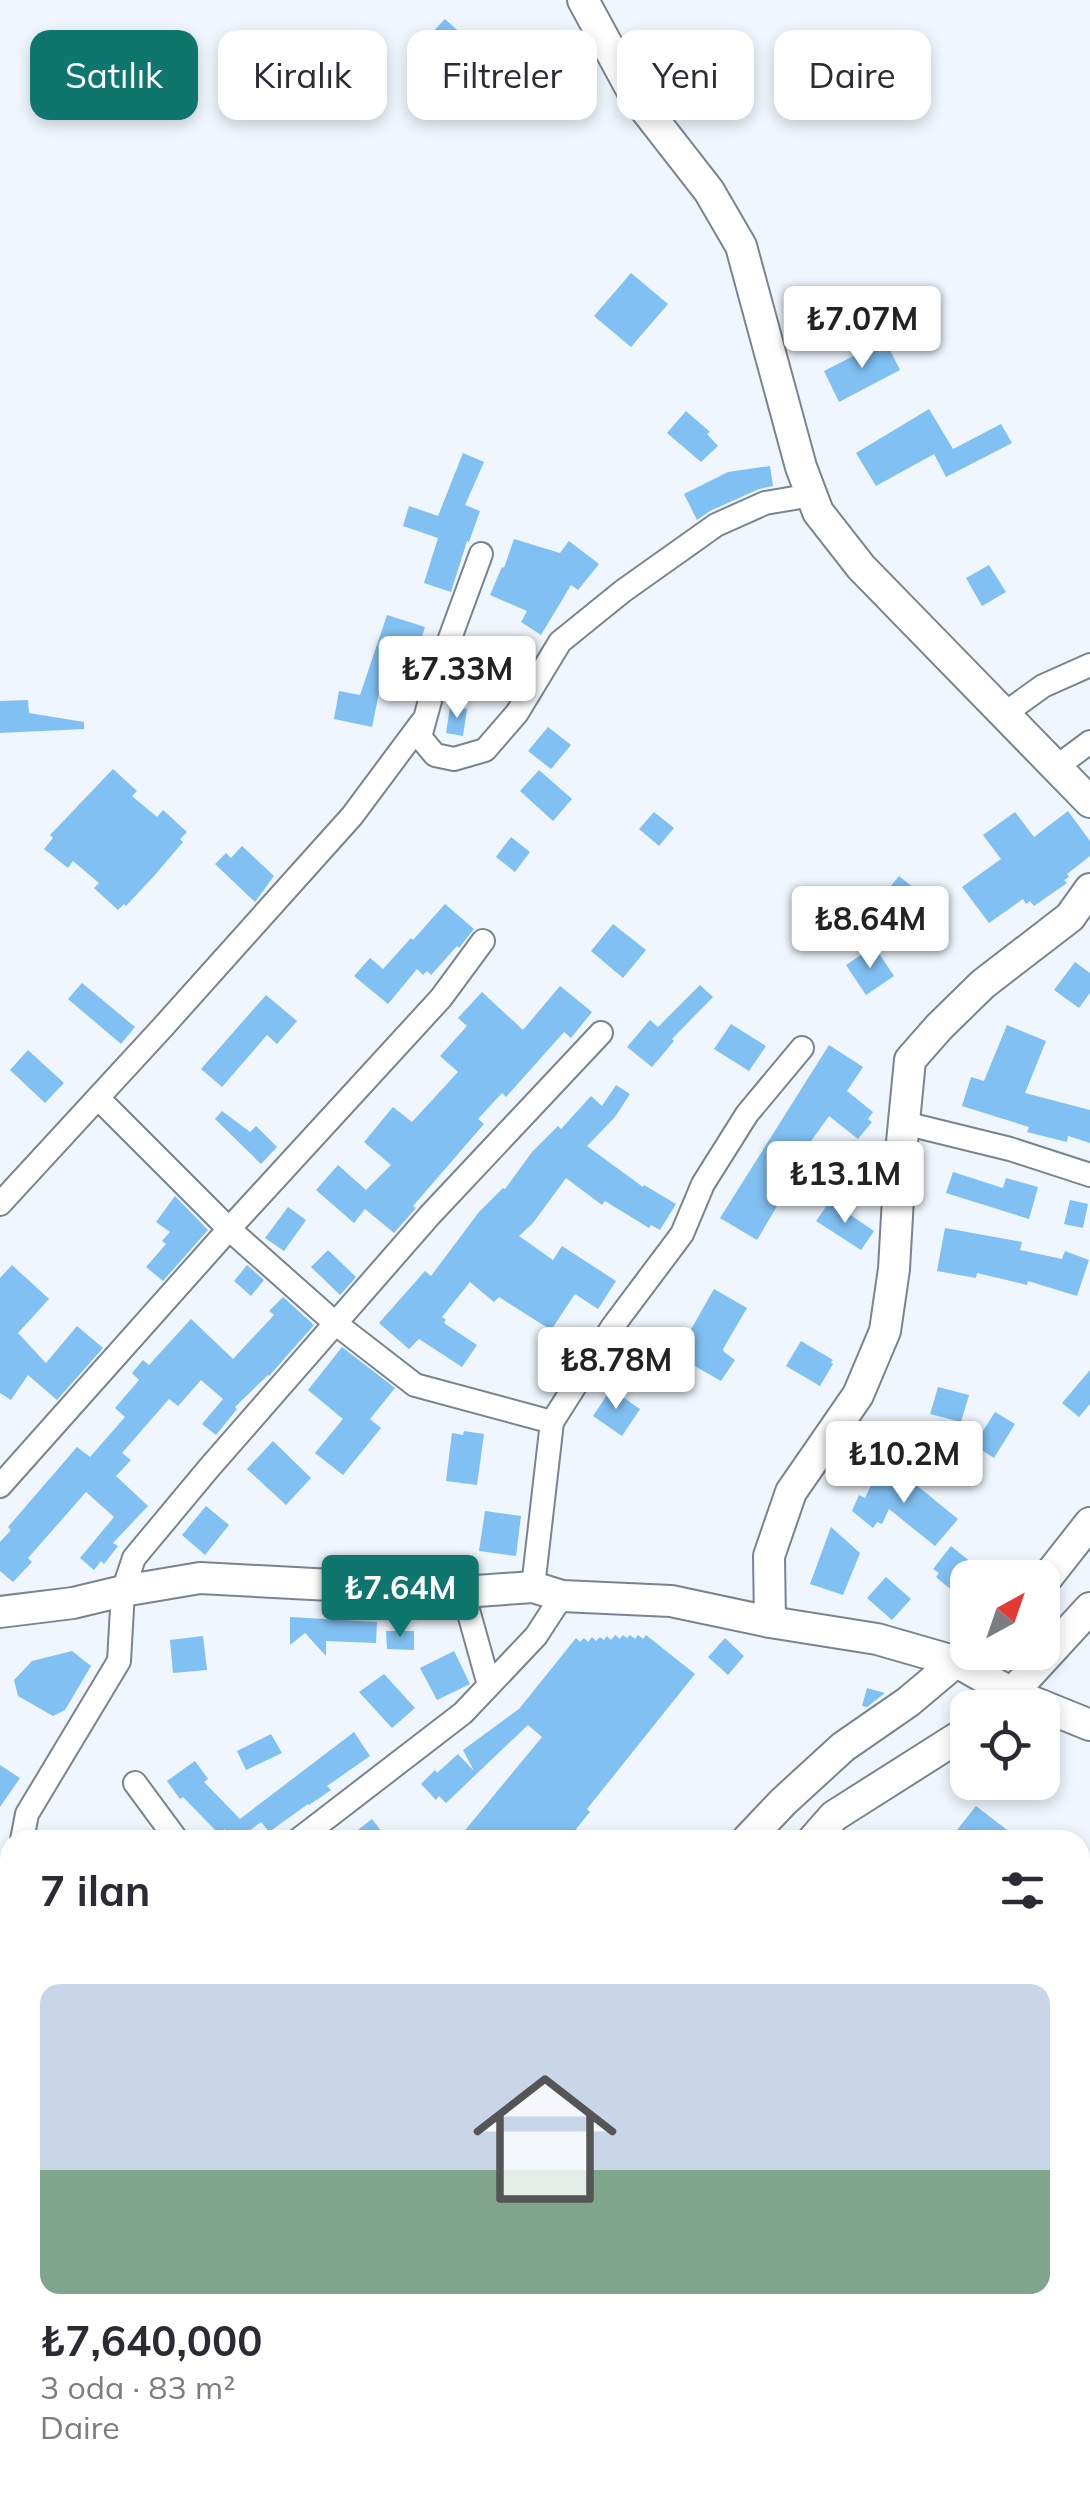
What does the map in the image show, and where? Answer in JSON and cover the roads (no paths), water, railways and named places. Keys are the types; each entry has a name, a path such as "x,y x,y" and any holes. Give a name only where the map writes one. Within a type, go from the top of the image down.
{"street":[{"path":"583,0 636,96 710,191 741,246 801,467 818,512 861,567 1090,802"},
{"path":"481,554 439,668 420,736 435,755 454,760 484,750 517,712 560,642 623,592 716,525 765,503 812,495"},
{"path":"1004,714 1043,686 1090,664"},
{"path":"0,1204 352,816 425,718"},
{"path":"1054,768 1090,742"},
{"path":"770,1622 769,1556 791,1492 858,1395 885,1330 894,1269 910,1060 983,984 1070,917 1090,889"},
{"path":"0,1486 442,998 484,940"},
{"path":"24,1830 27,1814 119,1662 123,1592 134,1558 430,1215 601,1033"},
{"path":"311,1830 463,1714 536,1636 548,1591 552,1422 612,1326 682,1234 703,1184 747,1114 802,1048"},
{"path":"98,1098 229,1229 335,1322 415,1385 552,1422"},
{"path":"904,1123 1090,1175"},
{"path":"1060,1561 1090,1523"},
{"path":"0,1612 73,1604 200,1578 463,1592 548,1591 671,1601 877,1639 986,1679 1090,1725"},
{"path":"463,1592 489,1685"},
{"path":"756,1830 843,1747 908,1702 986,1679 1090,1608"},
{"path":"821,1830 834,1816 950,1742"},
{"path":"134,1782 170,1830"}]}
